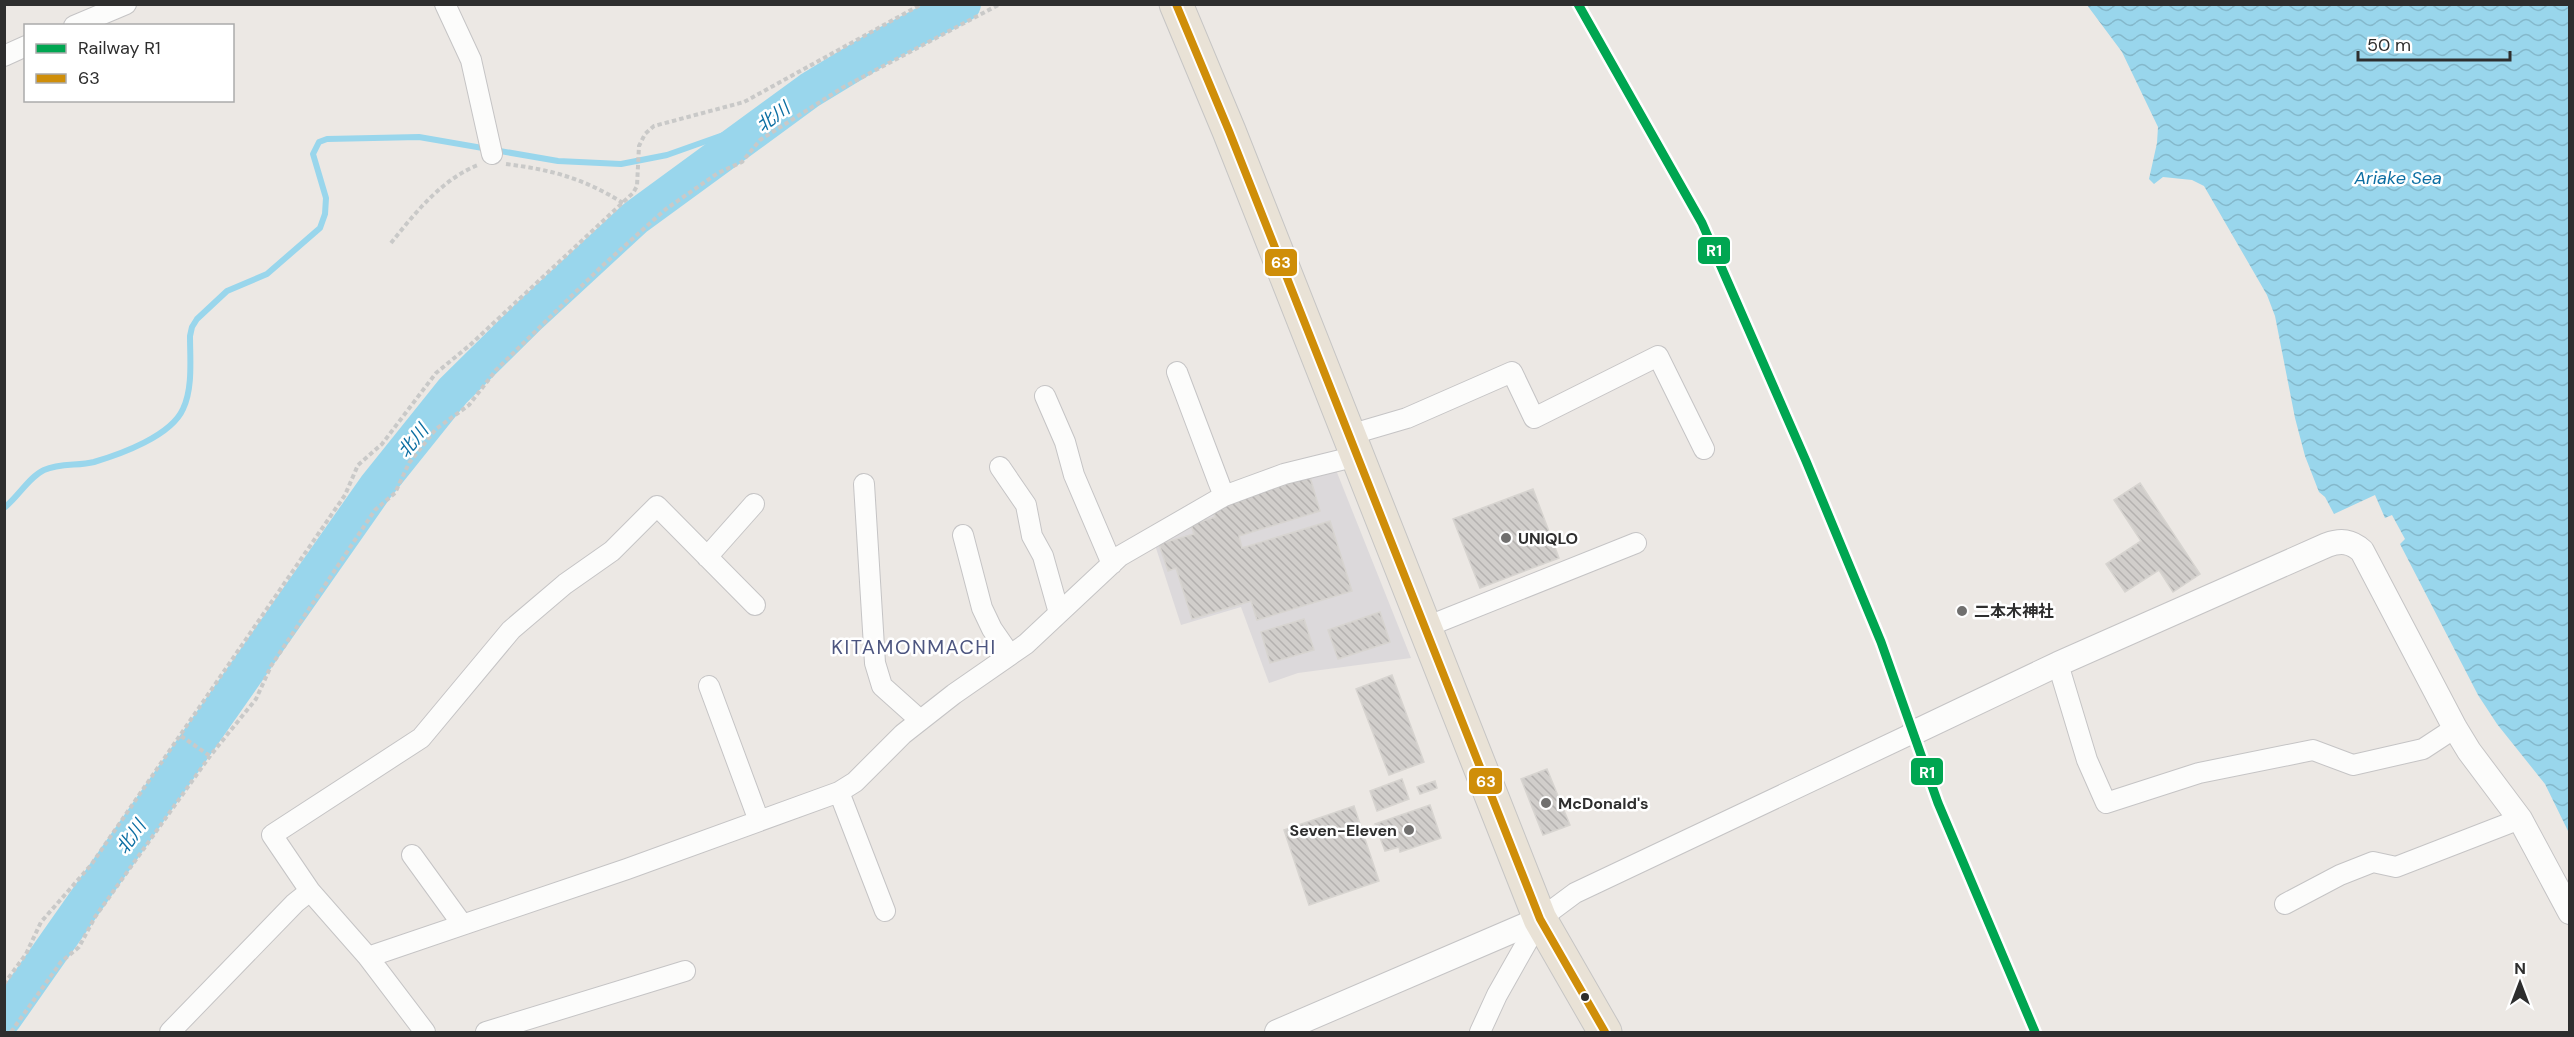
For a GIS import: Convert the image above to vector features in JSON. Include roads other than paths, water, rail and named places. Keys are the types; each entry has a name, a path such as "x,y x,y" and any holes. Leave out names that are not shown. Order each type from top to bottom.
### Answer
{"highway":[{"path":"1176,4 1426,627 1539,919 1605,1032"}],"street":[{"path":"81,17 126,4"},
{"path":"445,4 471,60 491,156"},
{"path":"4,56 24,47"},
{"path":"368,957 627,869 839,792 855,782 920,720 1026,645 1120,556 1224,496 1353,446 1407,418 1512,372 1534,418 1658,356 1704,449"},
{"path":"1177,372 1205,444 1224,496 1218,481 1177,372"},
{"path":"1045,396 1065,442 1074,475 1112,564"},
{"path":"1000,467 1026,505 1032,536 1044,556 1059,613"},
{"path":"864,484 876,663 882,686 920,720"},
{"path":"707,557 754,504"},
{"path":"425,1032 368,957 310,891 272,835 421,738 511,630 565,584 612,551 657,506 755,605"},
{"path":"963,535 982,608 992,629 1010,655"},
{"path":"1277,1032 1539,919 1575,893 2058,664 2326,545 2342,541 2362,551 2455,728 2469,751 2520,819 2570,912"},
{"path":"1426,627 1636,543"},
{"path":"2058,664 2086,760 2106,803 2199,773 2313,750 2353,765 2422,749 2455,728"},
{"path":"710,686 759,822"},
{"path":"839,792 885,911"},
{"path":"2285,904 2340,875 2373,862 2396,867 2520,819"},
{"path":"412,855 462,924"},
{"path":"171,1032 295,903 310,891"},
{"path":"1480,1032 1497,995 1539,919"},
{"path":"486,1032 685,970"}],"water":[{"name":"Ariake Sea","path":"2087,5 2569,5 2569,833 2545,784 2497,724 2478,695 2400,544 2405,539 2392,515 2385,518 2375,495 2334,514 2325,497 2319,492 2305,456 2295,418 2275,316 2267,295 2204,186 2192,180 2163,177 2154,184 2149,179 2158,127 2122,52"}],"waterway":[{"name":"北川","path":"4,1018 376,487 453,391 530,315 635,218 810,90 879,48 963,4"},
{"path":"4,508 33,477 44,470 56,466 94,462 118,454 157,436 177,419 188,392 190,336 197,319 227,291 267,274 320,228 325,214 326,198 313,154 319,142 327,139 419,137 558,161 621,164 667,155 729,133 748,133"}],"rail line":[{"name":"R1","path":"1578,4 1702,223 1806,461 1881,642 1938,803 2035,1032"}],"place":[{"name":"UNIQLO","path":"1506,538"},
{"name":"二本木神社","path":"1962,611"},
{"name":"McDonald's","path":"1546,803"},
{"name":"Seven-Eleven","path":"1409,830"}],"district":[{"name":"KITAMONMACHI","path":"914,647"}]}
